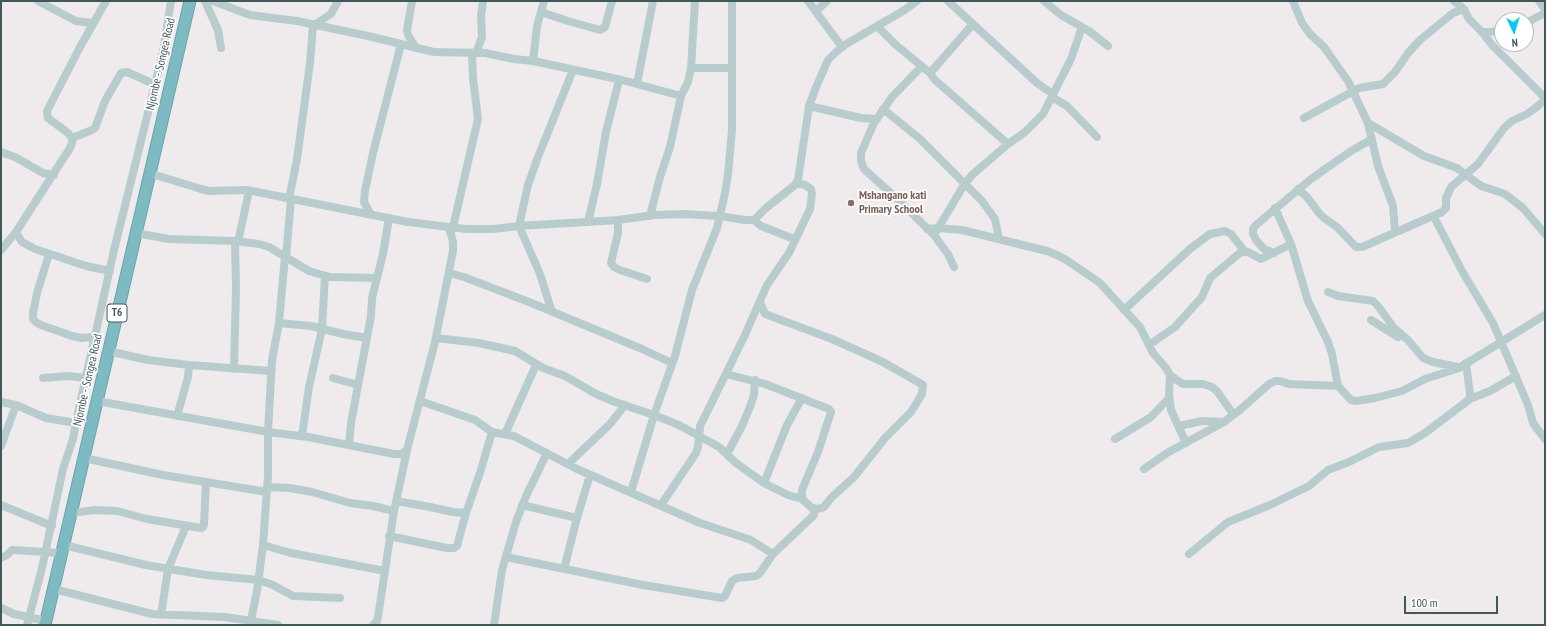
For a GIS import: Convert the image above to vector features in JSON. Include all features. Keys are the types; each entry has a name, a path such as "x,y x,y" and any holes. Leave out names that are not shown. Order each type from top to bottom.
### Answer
{"highway":[{"name":"Njombe - Songea Road","path":"46,623 190,1"}],"street":[{"path":"38,1 76,22 93,23"},
{"path":"1,250 16,232 70,148 72,138 68,133 48,118 47,112 106,1"},
{"path":"28,621 52,526 63,469 71,447 94,337 164,45 171,1"},
{"path":"204,1 218,30 222,48"},
{"path":"213,1 250,15 288,20 416,48 446,53 485,53 533,61 637,84 681,96"},
{"path":"313,25 331,14 338,1"},
{"path":"412,1 407,30 408,35 416,48"},
{"path":"373,625 378,617 396,501 407,450 436,338 449,272 453,251 451,227 478,119 473,78 474,53 482,37 481,16 483,1"},
{"path":"533,61 537,26 544,1"},
{"path":"541,12 600,30 605,27 612,1"},
{"path":"637,84 653,1"},
{"path":"650,216 660,177 670,147 681,96 688,82 691,68 695,1"},
{"path":"631,492 654,415 672,364 692,290 710,248 719,216 729,169 732,129 732,1"},
{"path":"808,1 842,47"},
{"path":"816,11 827,1"},
{"path":"754,220 796,183 800,171 809,106 814,90 828,60 842,47 917,1"},
{"path":"948,1 1037,83 1067,106 1097,136"},
{"path":"1044,1 1061,15 1082,27 1108,46"},
{"path":"1293,1 1302,23 1310,34 1327,51 1348,81 1368,123 1378,166 1393,206 1395,232"},
{"path":"1298,189 1308,197 1319,213 1337,227 1358,248 1434,217 1442,212 1446,208 1447,193 1478,164 1504,128 1512,121 1527,114 1545,99 1493,46 1469,19 1464,9 1454,1"},
{"path":"1539,1 1545,9"},
{"path":"1304,118 1352,91 1359,88 1379,85 1387,81 1420,40 1453,13 1464,9"},
{"path":"1534,19 1545,13"},
{"path":"930,73 973,24"},
{"path":"250,623 259,580 263,545 273,347 279,323 290,199 310,63 313,25"},
{"path":"877,26 930,73 935,80 1008,144"},
{"path":"933,231 972,175 1008,144 1025,132 1043,114 1071,59 1082,27"},
{"path":"1482,32 1494,31"},
{"path":"371,215 364,204 364,199 373,153 400,44"},
{"path":"922,66 892,97 883,109 861,153 861,161 864,169 933,231 948,254 954,267"},
{"path":"691,68 732,68"},
{"path":"552,312 540,274 519,226 528,184 573,70"},
{"path":"72,138 95,128 105,101 121,73 127,72 154,84"},
{"path":"588,222 597,184 606,132 619,80"},
{"path":"809,106 861,118 877,119"},
{"path":"883,109 919,138 964,185 982,201 992,213 999,239"},
{"path":"1368,123 1424,156 1457,168 1481,186 1505,194 1515,202 1545,234"},
{"path":"1274,253 1260,245 1253,234 1253,229 1298,189 1351,151 1372,139"},
{"path":"1,152 15,157 43,172 54,175"},
{"path":"149,173 210,191 232,189 249,191 354,212 451,227 482,229 683,214 754,220 762,226 794,239"},
{"path":"661,505 696,453 700,426 767,285 789,253 794,239 810,209 812,194 808,186 796,183"},
{"path":"234,368 237,242 249,191"},
{"path":"354,212 364,199"},
{"path":"1276,208 1291,244 1308,301 1332,354 1338,386 1351,400 1364,400 1402,391 1424,379 1463,365 1545,315"},
{"path":"1434,217 1462,271 1493,323 1528,405 1533,423 1545,439"},
{"path":"349,445 358,385 389,218"},
{"path":"618,220 618,233 611,263 614,267 620,270 647,279"},
{"path":"933,231 962,230 1047,251 1058,256 1100,283 1140,327 1150,345 1153,354 1166,368 1170,375 1184,384 1203,384 1212,387 1217,391 1233,414"},
{"path":"1124,310 1191,248 1210,234 1225,231 1231,234 1245,252"},
{"path":"16,232 22,242 49,254 110,271"},
{"path":"136,233 169,239 259,244 269,247 309,271 325,276 377,278"},
{"path":"1150,345 1175,327 1202,297 1206,285 1213,276 1241,252 1248,252 1259,259 1291,244"},
{"path":"49,254 37,293 33,319 41,325 72,336 81,338 94,337"},
{"path":"449,272 649,352 672,364"},
{"path":"302,436 322,328 325,276"},
{"path":"1328,292 1338,296 1373,301 1394,328 1408,340 1420,356 1427,361 1463,365"},
{"path":"436,338 479,342 515,351 536,365 565,376 596,394 679,425 719,447 750,474 764,483 788,495 802,499 812,508 818,509 824,507 831,498 854,477 884,438 911,412 922,394 923,385 883,362 832,338 765,314 760,302"},
{"path":"1371,320 1399,337 1408,340"},
{"path":"279,323 311,326 367,338"},
{"path":"108,351 148,360 189,365 271,371"},
{"path":"177,416 188,377 189,365"},
{"path":"505,434 536,365"},
{"path":"1463,365 1470,399"},
{"path":"726,374 754,380 829,408 831,415 818,452 802,490 802,499"},
{"path":"1170,375 1169,398 1171,410 1186,443"},
{"path":"43,378 68,376 86,378"},
{"path":"1188,554 1228,522 1265,507 1308,486 1319,479 1328,470 1349,462 1379,447 1408,443 1470,399 1490,391 1516,376"},
{"path":"333,378 358,385"},
{"path":"727,454 750,407 754,395 754,380"},
{"path":"1144,469 1224,422 1269,384 1275,381 1289,384 1338,386"},
{"path":"764,483 787,425 802,398"},
{"path":"1115,439 1151,417 1169,398"},
{"path":"97,401 268,432 302,436 398,455 407,450"},
{"path":"420,401 474,420 492,432 514,436 568,464 706,526 751,540 773,554"},
{"path":"1,402 16,406 46,418 76,423"},
{"path":"568,464 610,424 624,405"},
{"path":"1,446 16,406"},
{"path":"1179,426 1202,421 1224,422"},
{"path":"390,536 447,548 454,548 457,546 492,432"},
{"path":"494,625 502,570 516,522 522,505 547,453"},
{"path":"84,458 163,475 206,482 267,489 290,488 312,492 350,503 394,511"},
{"path":"564,569 590,474"},
{"path":"71,513 95,510 117,512 186,526 203,527 206,482"},
{"path":"396,501 430,506 452,512 466,513"},
{"path":"1,505 52,526"},
{"path":"522,505 577,518"},
{"path":"506,557 643,585 722,598 725,596 732,581 737,578 756,576 760,573 773,554 812,518 815,514 812,508"},
{"path":"161,615 168,569 186,526"},
{"path":"263,545 290,553 385,571"},
{"path":"1,558 12,550 46,552 63,549 168,569 206,575 259,580 273,585 293,596 340,598"},
{"path":"54,589 139,612 161,615 225,617 250,623 278,625"},
{"path":"1,608 28,621 46,623"}],"place":[{"name":"Mshangano kati Primary School","path":"851,203"}]}
